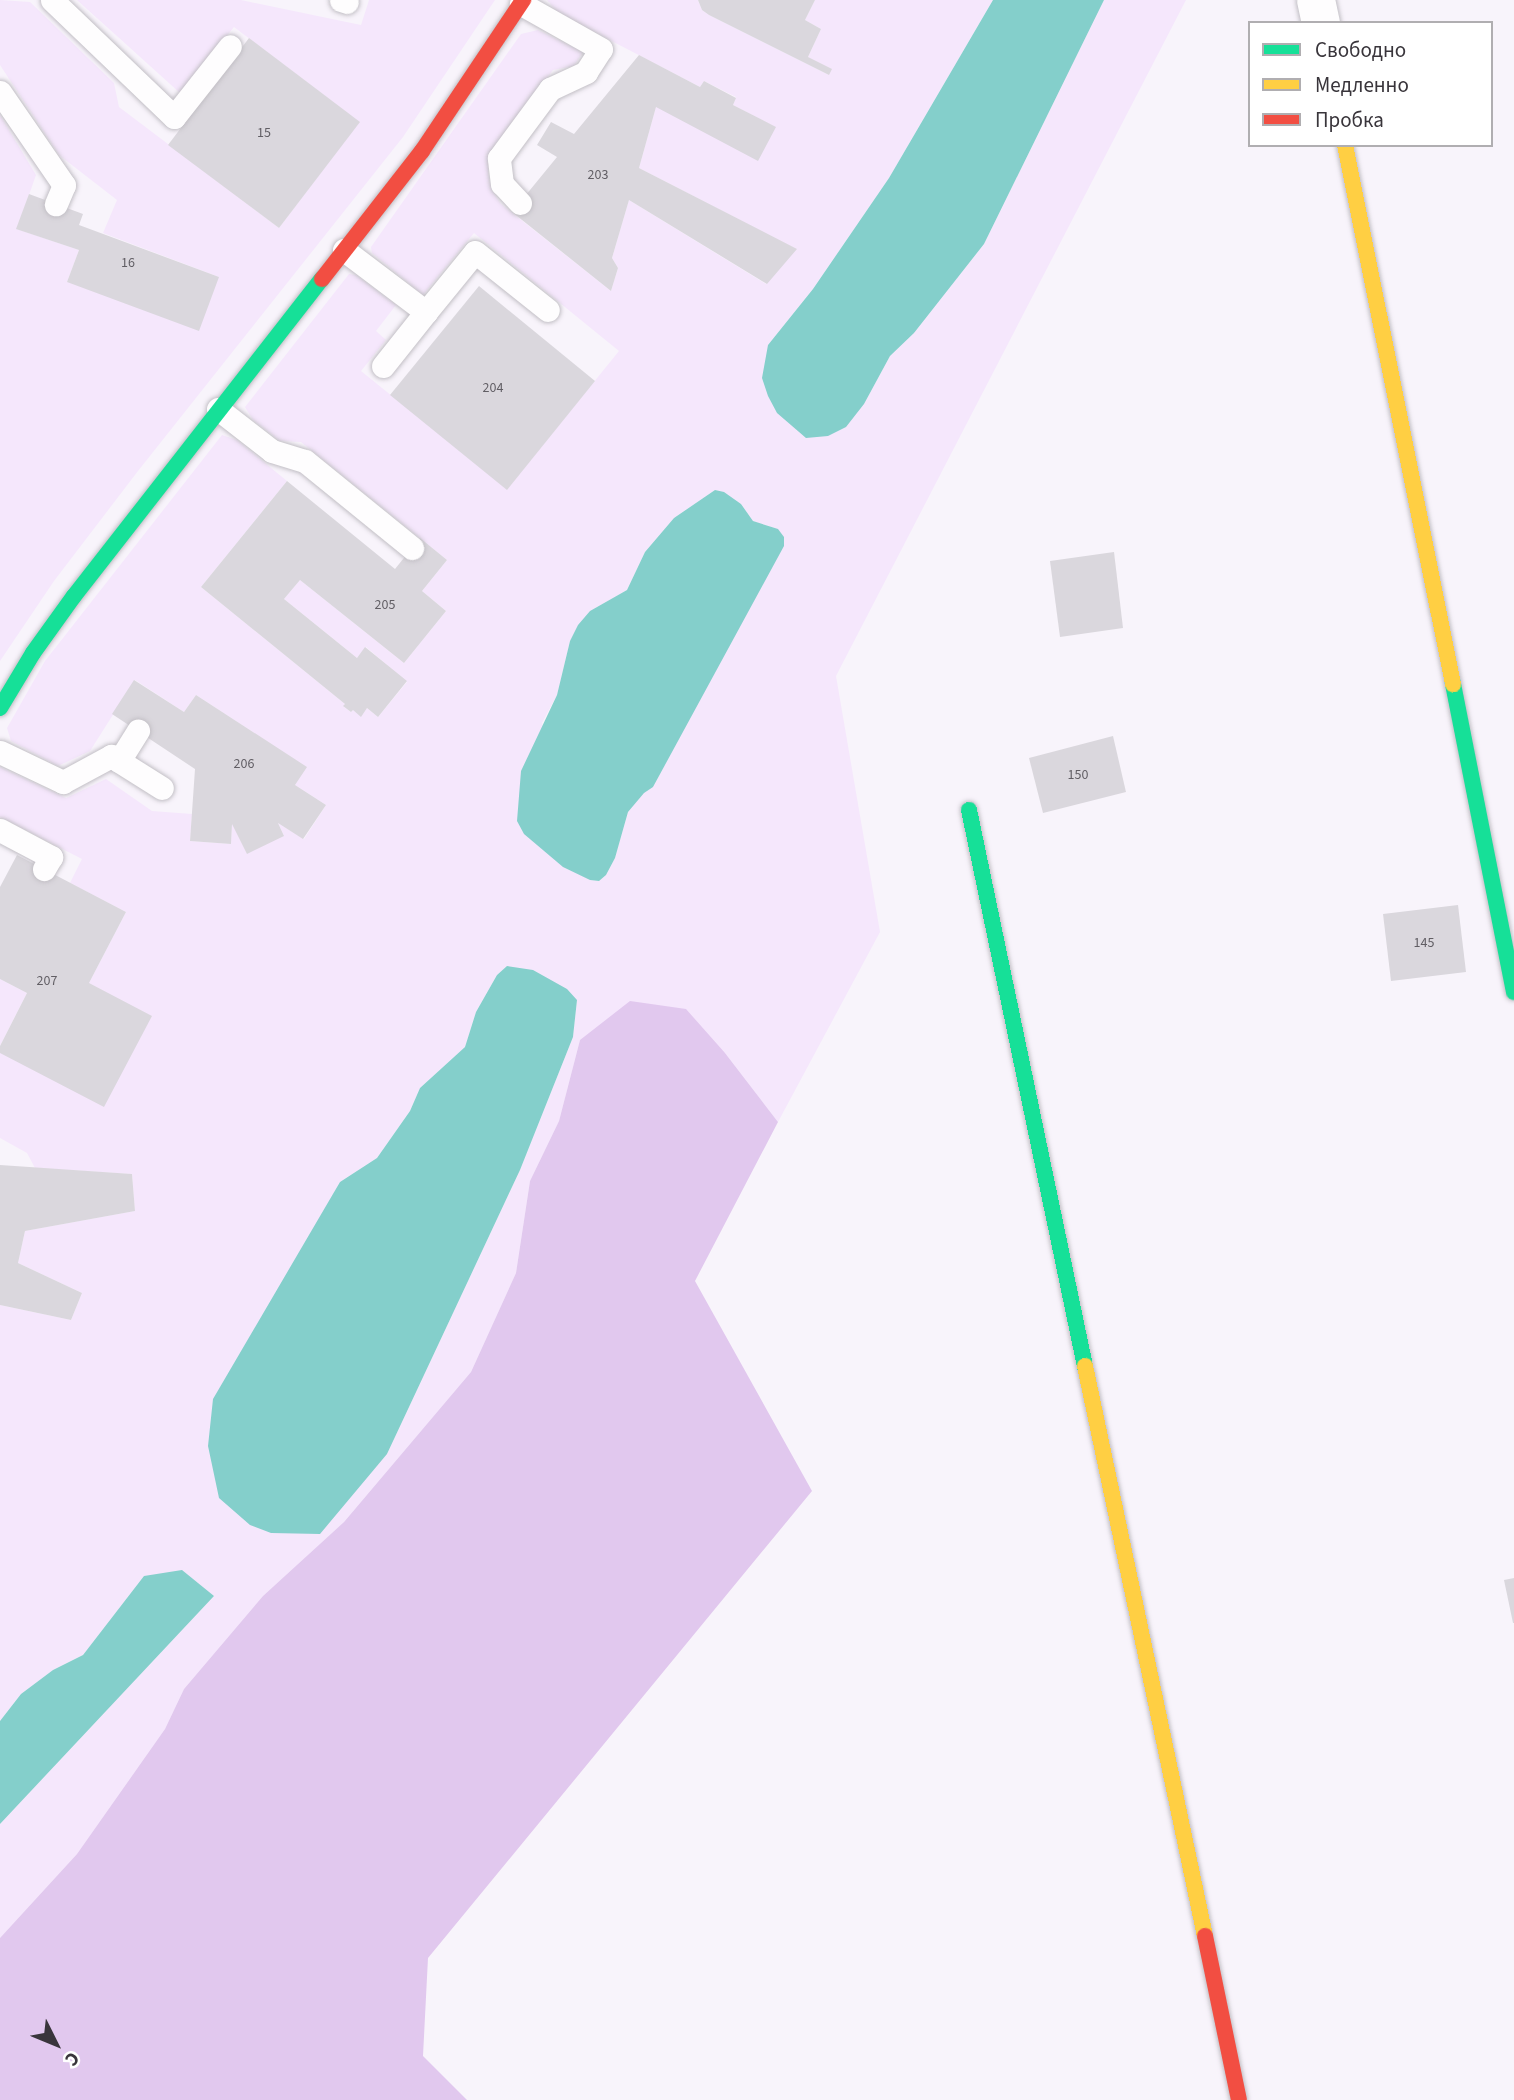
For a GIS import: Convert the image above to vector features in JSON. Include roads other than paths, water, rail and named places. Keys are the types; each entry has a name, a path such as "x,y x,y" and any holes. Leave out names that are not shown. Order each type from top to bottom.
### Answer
{"street":[{"path":"1316,0 1321,21"},
{"path":"0,708 33,653 74,596 422,151 522,2"},
{"path":"1345,147 1514,992"},
{"path":"969,810 1238,2100"}],"lane":[{"path":"52,0 174,117 230,46"},
{"path":"520,203 502,184 499,158 550,89 586,72 601,49 522,2"},
{"path":"0,92 64,185 56,205"},
{"path":"344,250 426,312"},
{"path":"383,366 475,252 548,310"},
{"path":"218,409 272,451 305,461 412,548"},
{"path":"119,761 138,731"},
{"path":"0,752 63,782 111,756 162,788"},
{"path":"0,830 51,857 44,869"}],"water":[{"path":"993,0 1104,0 984,244 914,333 890,356 864,404 846,427 828,436 806,438 777,413 768,396 762,378 768,345 813,289 889,178"},
{"path":"715,490 724,492 741,504 753,521 778,529 784,537 784,546 653,787 644,793 628,812 615,858 606,875 599,881 590,880 563,867 524,834 517,821 521,771 557,695 570,641 578,625 590,611 627,590 645,552 674,518"},
{"path":"507,966 533,970 567,989 577,1000 573,1037 520,1170 387,1454 320,1534 271,1533 250,1525 219,1498 208,1446 213,1399 340,1182 377,1158 410,1111 420,1088 465,1047 476,1012 497,975"},
{"path":"182,1570 214,1596 0,1824 0,1721 21,1694 53,1670 83,1655 144,1576"}]}
